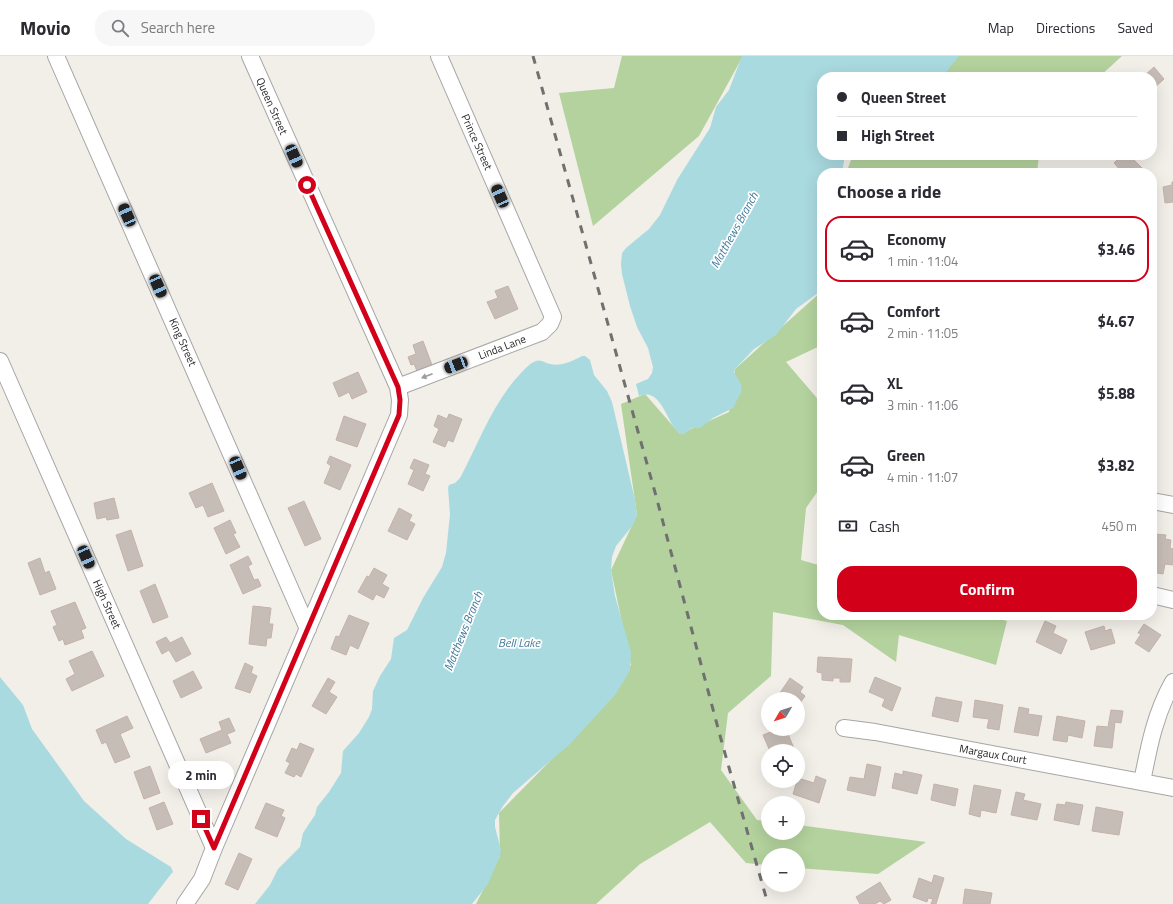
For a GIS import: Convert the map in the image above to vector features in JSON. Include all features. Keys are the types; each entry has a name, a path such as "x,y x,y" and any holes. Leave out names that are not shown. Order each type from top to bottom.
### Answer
{"street":[{"name":"King Street","path":"56,56 308,629"},
{"name":"Queen Street","path":"185,904 202,879 399,415 400,400 398,387 250,56"},
{"name":"Prince Street","path":"439,56 553,317"},
{"name":"Linda Lane","path":"398,387 542,332 550,324 553,317"},
{"name":"High Street","path":"0,361 214,848"},
{"path":"1157,502 1173,505"},
{"path":"1157,596 1173,600"},
{"path":"1142,782 1152,731 1165,695 1173,682"},
{"name":"Margaux Court","path":"844,728 901,737 1173,788"}],"green space":[{"path":"622,56 743,56 699,136 593,226 559,93 614,88"},
{"path":"912,56 1122,56 1104,72 901,72"},
{"path":"851,160 1038,160 1038,168 848,168"},
{"path":"817,295 817,347 786,362 817,398 817,492 806,508 801,560 817,565 817,620 1007,621 996,665 899,635 896,662 843,625 773,612 771,676 728,713 721,770 757,820 761,820 761,840 805,840 805,826 926,842 878,874 805,869 805,848 761,848 761,864 746,863 710,822 640,864 596,904 476,904 500,856 499,813 599,711 631,665 611,570 637,515 621,404 645,394 680,434 729,412 735,369"}],"water":[{"name":"Matthews Branch","path":"742,56 959,56 946,72 817,72 817,160 844,160 843,168 817,168 817,294 796,309 776,335 754,349 735,369 734,372 742,386 741,392 733,408 713,418 700,428 692,428 684,434 680,434 675,429 658,401 647,395 639,396 636,384 648,379 652,373 653,367 648,348 637,327 630,306 622,274 622,253 649,229 660,215 677,180 710,128 716,107 729,90"},
{"name":"Bell Lake","path":"585,356 590,360 594,375 607,391 612,402 635,500 637,515 633,525 616,546 612,557 611,570 615,596 631,652 630,671 615,695 570,744 513,793 503,806 495,820 495,827 501,850 500,856 488,884 472,904 255,904 270,885 278,869 300,847 303,833 315,815 317,807 341,773 343,751 359,733 369,717 372,709 373,691 380,676 391,659 394,638 407,630 423,598 442,567 446,553 450,514 449,485 455,483 460,478 494,410 511,384 526,368 532,363 538,361 558,365 571,362"},
{"path":"0,677 23,705 32,729 84,801 126,839 171,867 173,872 148,904 0,904"}],"building":[{"path":"1154,67 1164,79 1157,85 1157,72 1148,72"},
{"path":"1117,160 1134,160 1142,168 1118,168 1114,163"},
{"path":"1172,182 1173,202 1165,203 1163,187 1172,185"},
{"path":"508,286 518,309 495,319 487,302 498,298 495,291"},
{"path":"423,341 432,365 417,371 414,364 411,365 408,357 416,354 413,345"},
{"path":"358,372 367,392 352,399 349,392 339,397 333,383"},
{"path":"449,414 462,419 453,442 448,440 445,447 433,442 439,429 434,426 438,415 447,419"},
{"path":"344,416 366,424 357,447 336,440"},
{"path":"330,456 351,465 340,490 324,483 331,466 327,463"},
{"path":"414,459 429,465 425,474 430,476 423,491 408,484 414,470 410,468"},
{"path":"212,483 224,511 208,517 203,505 196,508 189,493"},
{"path":"114,498 119,518 107,520 106,517 97,519 94,503"},
{"path":"304,501 321,539 305,546 288,508"},
{"path":"399,508 412,515 409,521 415,524 407,540 388,531"},
{"path":"230,520 236,533 233,534 240,547 226,554 214,528"},
{"path":"131,530 143,566 128,571 116,535"},
{"path":"1157,534 1166,535 1165,539 1171,540 1170,548 1173,549 1173,565 1165,564 1163,574 1157,573"},
{"path":"248,556 252,564 248,566 254,580 258,579 261,586 243,594 230,565"},
{"path":"40,558 45,573 49,571 56,589 40,595 28,563"},
{"path":"374,568 387,575 382,584 389,588 384,598 376,594 373,600 358,592 367,576 369,577"},
{"path":"155,584 168,617 153,623 140,591"},
{"path":"75,602 86,628 81,630 84,638 65,645 63,639 59,641 53,627 57,625 51,611"},
{"path":"253,606 271,608 269,624 273,624 271,638 267,638 266,646 249,644"},
{"path":"349,615 369,623 358,649 350,645 346,655 331,649 336,636 339,637"},
{"path":"1045,621 1056,626 1053,633 1067,640 1061,654 1036,642"},
{"path":"1144,624 1161,635 1149,652 1135,643 1141,634 1138,633"},
{"path":"1104,626 1105,631 1111,629 1115,643 1091,650 1085,632"},
{"path":"166,637 170,643 182,637 191,654 176,662 169,650 162,654 156,642"},
{"path":"92,651 104,676 72,691 66,679 75,674 69,661"},
{"path":"818,657 852,659 850,682 840,682 840,678 833,678 833,681 822,680 822,673 817,672"},
{"path":"245,663 253,667 251,673 257,676 250,693 235,688"},
{"path":"193,671 202,688 181,698 173,681"},
{"path":"875,677 901,688 892,711 882,706 885,699 869,692"},
{"path":"328,678 335,682 329,692 337,697 326,714 312,706"},
{"path":"790,678 803,687 800,692 781,692"},
{"path":"936,697 962,702 958,722 932,716"},
{"path":"975,700 1003,705 999,730 987,728 989,719 973,717"},
{"path":"1019,707 1029,709 1028,714 1042,716 1038,736 1014,732"},
{"path":"1111,710 1123,711 1121,723 1115,722 1112,748 1094,746 1097,726 1108,727"},
{"path":"127,716 133,728 120,734 130,757 115,763 106,742 102,744 96,730"},
{"path":"1057,716 1085,721 1082,738 1068,735 1067,742 1053,740"},
{"path":"229,718 235,731 227,734 231,743 206,753 200,739 222,730 219,722"},
{"path":"763,736 789,736 792,744 767,744"},
{"path":"300,743 314,749 301,777 296,774 294,777 285,773 290,763 286,761 292,748 297,750"},
{"path":"867,764 881,767 875,796 847,790 850,777 864,779"},
{"path":"150,766 160,793 144,799 134,772"},
{"path":"903,771 922,775 917,794 892,788 895,773 903,775"},
{"path":"816,776 826,780 819,803 805,798 805,796 793,794 795,788 805,788 805,780 814,783"},
{"path":"934,784 958,789 955,806 931,800"},
{"path":"974,785 1001,790 996,813 981,810 980,817 969,814"},
{"path":"1016,792 1025,794 1023,800 1041,804 1037,820 1011,815"},
{"path":"164,802 173,824 157,830 149,808"},
{"path":"1066,802 1083,805 1079,825 1054,820 1057,804 1065,805"},
{"path":"266,803 284,810 281,816 285,818 277,837 255,828"},
{"path":"1096,807 1123,812 1119,835 1092,831"},
{"path":"239,853 252,859 238,890 225,884"},
{"path":"934,875 944,878 936,904 931,904 933,899 928,898 927,902 913,897 919,878 932,883"},
{"path":"880,882 891,900 884,904 880,901 875,904 860,904 856,897"},
{"path":"965,889 992,893 990,904 963,904"}],"railway":[{"path":"533,56 656,496 722,743 768,904"}],"route":[{"path":"201,819 214,848 399,415 400,400 398,387 307,185"}]}
